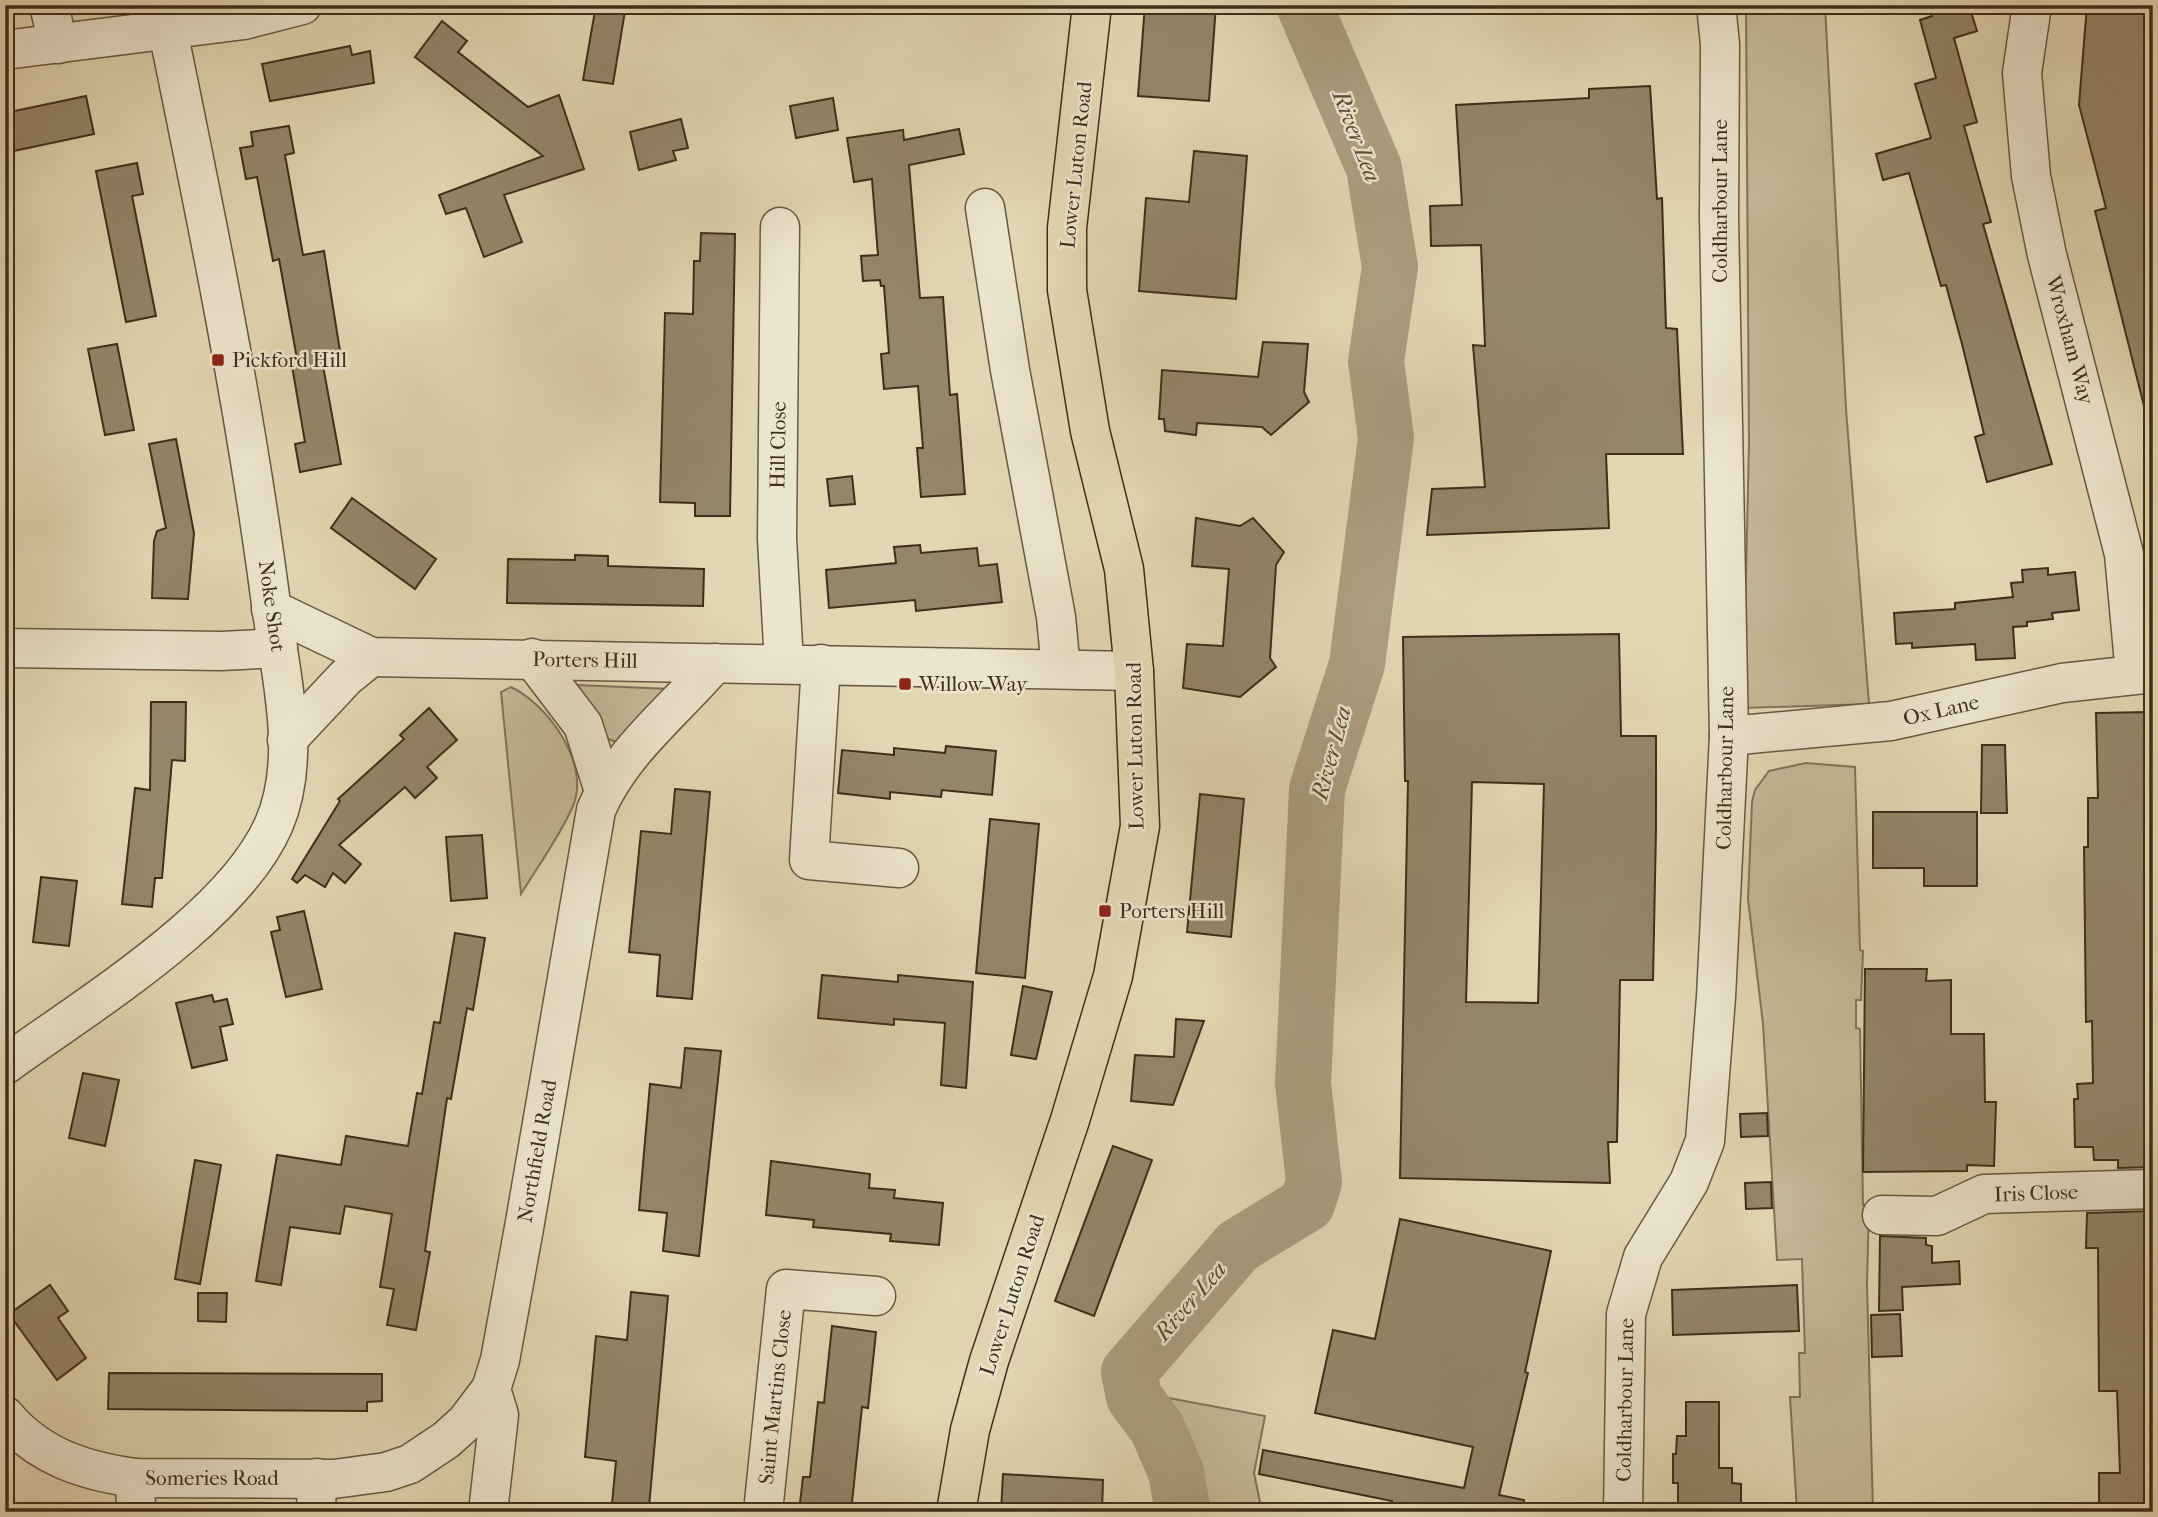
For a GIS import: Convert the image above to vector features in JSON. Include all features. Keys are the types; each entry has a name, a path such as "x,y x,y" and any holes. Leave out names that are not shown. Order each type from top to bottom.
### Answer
{"main road":[{"name":"Lower Luton Road","path":"956,1512 970,1430 989,1361 1070,1120 1112,976 1140,826 1135,671 1124,569 1090,431 1067,290 1067,228 1092,5"}],"street":[{"path":"49,5 58,44"},
{"path":"5,50 244,20 302,5"},
{"name":"Coldharbour Lane","path":"1623,1512 1626,1314 1643,1257 1689,1182 1705,1141 1716,997 1729,736 1719,217 1720,44 1716,5"},
{"name":"Wroxham Way","path":"2032,5 2022,73 2031,176 2047,255 2124,554 2144,673"},
{"name":"Noke Shot","path":"5,1065 153,957 228,894 253,863 274,824 286,772 287,740 278,648 257,494 220,286 168,31"},
{"path":"985,208 1010,370 1056,617 1061,669"},
{"name":"Hill Close","path":"780,227 777,540 802,664"},
{"name":"Porters Hill","path":"271,609 371,657 1135,671"},
{"path":"5,648 221,651 278,648"},
{"path":"287,740 346,677 371,657"},
{"path":"532,658 583,725 604,790"},
{"name":"Northfield Road","path":"489,1498 499,1415 491,1389 500,1360 524,1228 590,835 604,790 634,749 715,663"},
{"path":"802,664 808,860 899,868"},
{"name":"Ox Lane","path":"1729,736 1891,721 2062,683 2144,673"},
{"name":"Iris Close","path":"1882,1215 1937,1216 1984,1194 2153,1189"},
{"name":"Saint Martins Close","path":"763,1512 786,1289 876,1296"},
{"name":"Someries Road","path":"6,1419 35,1443 75,1467 135,1495 316,1495 386,1472 432,1451 466,1422 491,1389"},
{"path":"432,1451 489,1498"}],"shaded area":[{"path":"1746,5 1825,5 1846,409 1869,704 1743,708 1749,444"},
{"path":"577,685 669,689 616,742 603,737 577,691"},
{"path":"511,687 538,707 562,737 571,754 577,789 573,806 562,828 521,894 501,692"},
{"path":"1806,763 1855,767 1860,950 1863,951 1861,1000 1856,1000 1856,1028 1860,1029 1863,1205 1869,1205 1867,1284 1873,1512 1797,1512 1790,1397 1800,1397 1799,1353 1805,1353 1802,1259 1777,1260 1763,1024 1748,899 1752,802 1755,790 1769,771"},
{"path":"1142,1393 1265,1416 1254,1473 1262,1512 1195,1512 1187,1478 1171,1435"}],"building":[{"path":"596,5 626,5 613,84 583,80"},
{"path":"1145,5 1216,5 1209,101 1138,96"},
{"path":"1929,5 1969,5 1977,31 1954,38 1977,122 1964,126 1991,222 1983,224 2052,464 1987,482 1975,437 1984,434 1962,344 1946,285 1941,286 1909,173 1883,180 1876,154 1931,138 1915,84 1936,78 1920,20 1932,16"},
{"path":"2087,5 2153,5 2146,87 2153,87 2153,405 2144,406 2095,211 2106,208 2079,105"},
{"path":"442,21 467,41 458,52 528,107 559,95 584,169 504,195 522,242 484,257 466,208 446,214 439,195 543,156 415,57"},
{"path":"350,46 352,55 370,51 374,83 270,101 262,64"},
{"path":"1650,86 1657,199 1662,198 1666,328 1677,329 1683,454 1606,454 1609,528 1427,535 1432,489 1485,487 1473,345 1485,346 1481,245 1431,246 1430,206 1462,205 1456,105 1589,98 1589,89"},
{"path":"86,96 94,134 9,152 5,113"},
{"path":"833,98 838,130 796,138 790,106"},
{"path":"681,119 688,148 673,151 676,160 639,170 630,132"},
{"path":"289,126 294,153 285,155 303,255 324,251 340,351 321,355 341,464 300,472 295,444 305,442 291,360 297,359 279,259 273,261 257,177 246,179 240,148 253,146 251,132"},
{"path":"959,129 964,154 909,165 920,298 943,297 950,395 957,394 965,494 921,497 917,448 923,448 918,386 884,389 881,354 889,353 884,286 881,286 880,280 863,281 861,256 878,255 872,179 854,182 847,138 903,130 904,140"},
{"path":"1194,151 1247,156 1236,299 1139,291 1146,198 1189,202"},
{"path":"137,163 143,194 132,196 156,316 126,322 96,171"},
{"path":"701,233 735,234 730,516 695,516 695,503 660,502 665,313 693,314 694,261 700,261"},
{"path":"1263,342 1308,344 1304,392 1309,402 1271,435 1262,427 1197,423 1196,435 1165,431 1164,419 1159,419 1162,370 1258,377"},
{"path":"117,344 134,430 105,435 88,349"},
{"path":"176,439 194,533 188,599 152,598 154,541 157,531 166,528 149,444"},
{"path":"852,476 855,504 830,506 827,479"},
{"path":"352,498 436,559 415,589 331,528"},
{"path":"1196,518 1240,526 1253,518 1284,552 1276,565 1270,658 1276,667 1240,697 1183,688 1187,644 1223,646 1229,569 1192,566"},
{"path":"920,545 921,553 977,548 979,566 997,564 1002,602 916,611 915,600 829,608 826,570 896,563 894,547"},
{"path":"575,555 608,556 608,566 704,569 703,606 507,603 508,559 575,560"},
{"path":"2048,568 2048,575 2075,572 2079,610 2052,613 2053,619 2027,622 2027,626 2013,627 2015,658 1976,660 1975,644 1912,648 1912,643 1896,644 1894,613 1955,609 1955,603 2013,597 2011,583 2023,582 2022,570"},
{"path":"1619,634 1621,736 1656,736 1656,829 1653,980 1620,980 1617,1142 1608,1142 1610,1183 1400,1178 1408,781 1405,781 1403,637","holes":["1472,782 1544,784 1538,1003 1466,1002"]},
{"path":"151,702 186,702 185,761 172,760 162,878 155,878 152,907 122,904 135,788 150,790"},
{"path":"429,708 457,740 427,767 437,778 415,798 405,787 339,845 361,864 345,883 333,873 325,887 305,875 297,883 292,879 340,801 338,799 404,739 400,735"},
{"path":"2150,712 2153,1167 2118,1168 2118,1160 2094,1160 2093,1147 2075,1147 2074,1099 2078,1099 2077,1084 2093,1083 2092,1021 2086,1022 2084,847 2088,847 2088,798 2098,798 2096,713"},
{"path":"1982,745 2005,745 2007,813 1981,813"},
{"path":"946,746 996,751 992,795 942,790 941,797 890,792 890,799 838,793 842,750 894,755 894,748 945,753"},
{"path":"675,789 710,792 692,999 657,996 660,955 629,952 641,831 671,834"},
{"path":"1200,794 1244,799 1231,937 1187,932"},
{"path":"1873,812 1977,812 1977,886 1924,886 1924,868 1873,868"},
{"path":"990,819 1039,824 1025,978 976,973"},
{"path":"482,835 487,898 451,901 446,837"},
{"path":"41,877 77,881 69,946 33,942"},
{"path":"304,911 322,989 286,997 271,932 280,930 277,917"},
{"path":"455,933 485,938 473,1010 467,1008 451,1099 447,1098 425,1251 430,1252 416,1330 387,1325 394,1289 380,1287 392,1214 345,1206 340,1234 290,1227 281,1285 256,1281 277,1155 341,1165 346,1136 408,1146 417,1093 422,1094 434,1022 440,1023"},
{"path":"1865,969 1927,969 1926,981 1951,980 1951,1034 1984,1034 1985,1102 1996,1102 1994,1166 1967,1165 1967,1171 1863,1172"},
{"path":"822,975 898,982 898,975 973,982 966,1088 941,1085 945,1023 894,1019 894,1025 818,1018"},
{"path":"1023,986 1052,992 1036,1059 1011,1055"},
{"path":"212,995 214,1002 227,999 233,1024 220,1027 227,1060 192,1068 176,1003"},
{"path":"1176,1019 1204,1021 1173,1105 1131,1101 1135,1055 1174,1057"},
{"path":"685,1048 721,1051 699,1256 663,1251 667,1213 639,1210 650,1084 681,1088"},
{"path":"83,1073 119,1080 105,1146 69,1138"},
{"path":"1767,1113 1768,1136 1741,1137 1740,1114"},
{"path":"1113,1146 1152,1160 1094,1316 1055,1301"},
{"path":"195,1160 221,1165 200,1284 175,1279"},
{"path":"771,1161 870,1174 869,1188 895,1190 894,1198 943,1203 939,1245 890,1241 891,1234 813,1227 814,1220 766,1215"},
{"path":"1771,1182 1772,1208 1746,1209 1745,1183"},
{"path":"2153,1211 2149,1512 2099,1512 2099,1473 2120,1473 2117,1391 2099,1391 2098,1248 2086,1248 2087,1213"},
{"path":"1400,1219 1551,1251 1525,1372 1528,1373 1499,1495 1524,1500 1523,1512 1390,1512 1392,1501 1259,1474 1263,1450 1464,1488 1473,1447 1315,1413 1333,1330 1375,1339"},
{"path":"1880,1236 1926,1238 1926,1245 1932,1246 1932,1263 1959,1261 1960,1284 1902,1287 1903,1310 1879,1311"},
{"path":"50,1285 68,1311 58,1318 86,1358 57,1380 9,1314"},
{"path":"1797,1285 1799,1331 1673,1335 1672,1290"},
{"path":"631,1292 668,1296 649,1507 612,1504 616,1461 585,1457 596,1336 627,1340"},
{"path":"198,1293 227,1293 226,1322 198,1321"},
{"path":"1900,1314 1902,1356 1872,1357 1871,1315"},
{"path":"832,1326 876,1332 868,1408 862,1407 851,1512 799,1512 803,1477 810,1477 818,1402 824,1403"},
{"path":"109,1373 382,1374 382,1401 367,1402 367,1411 108,1409"},
{"path":"1686,1402 1719,1402 1719,1468 1732,1468 1732,1483 1741,1484 1741,1507 1729,1507 1729,1512 1685,1512 1685,1506 1678,1506 1678,1483 1673,1483 1673,1454 1676,1454 1677,1436 1686,1436"},
{"path":"1003,1474 1103,1480 1102,1512 1001,1512"}],"waterway":[{"name":"River Lea","path":"1183,1512 1176,1472 1157,1428 1134,1397 1129,1372 1238,1246 1307,1204 1314,1182 1303,1083 1317,789 1357,664 1386,438 1376,361 1390,267 1374,168 1304,5"}],"place":[{"name":"Pickford Hill","path":"218,360"},
{"name":"Willow Way","path":"905,684"},
{"name":"Porters Hill","path":"1105,911"}]}
